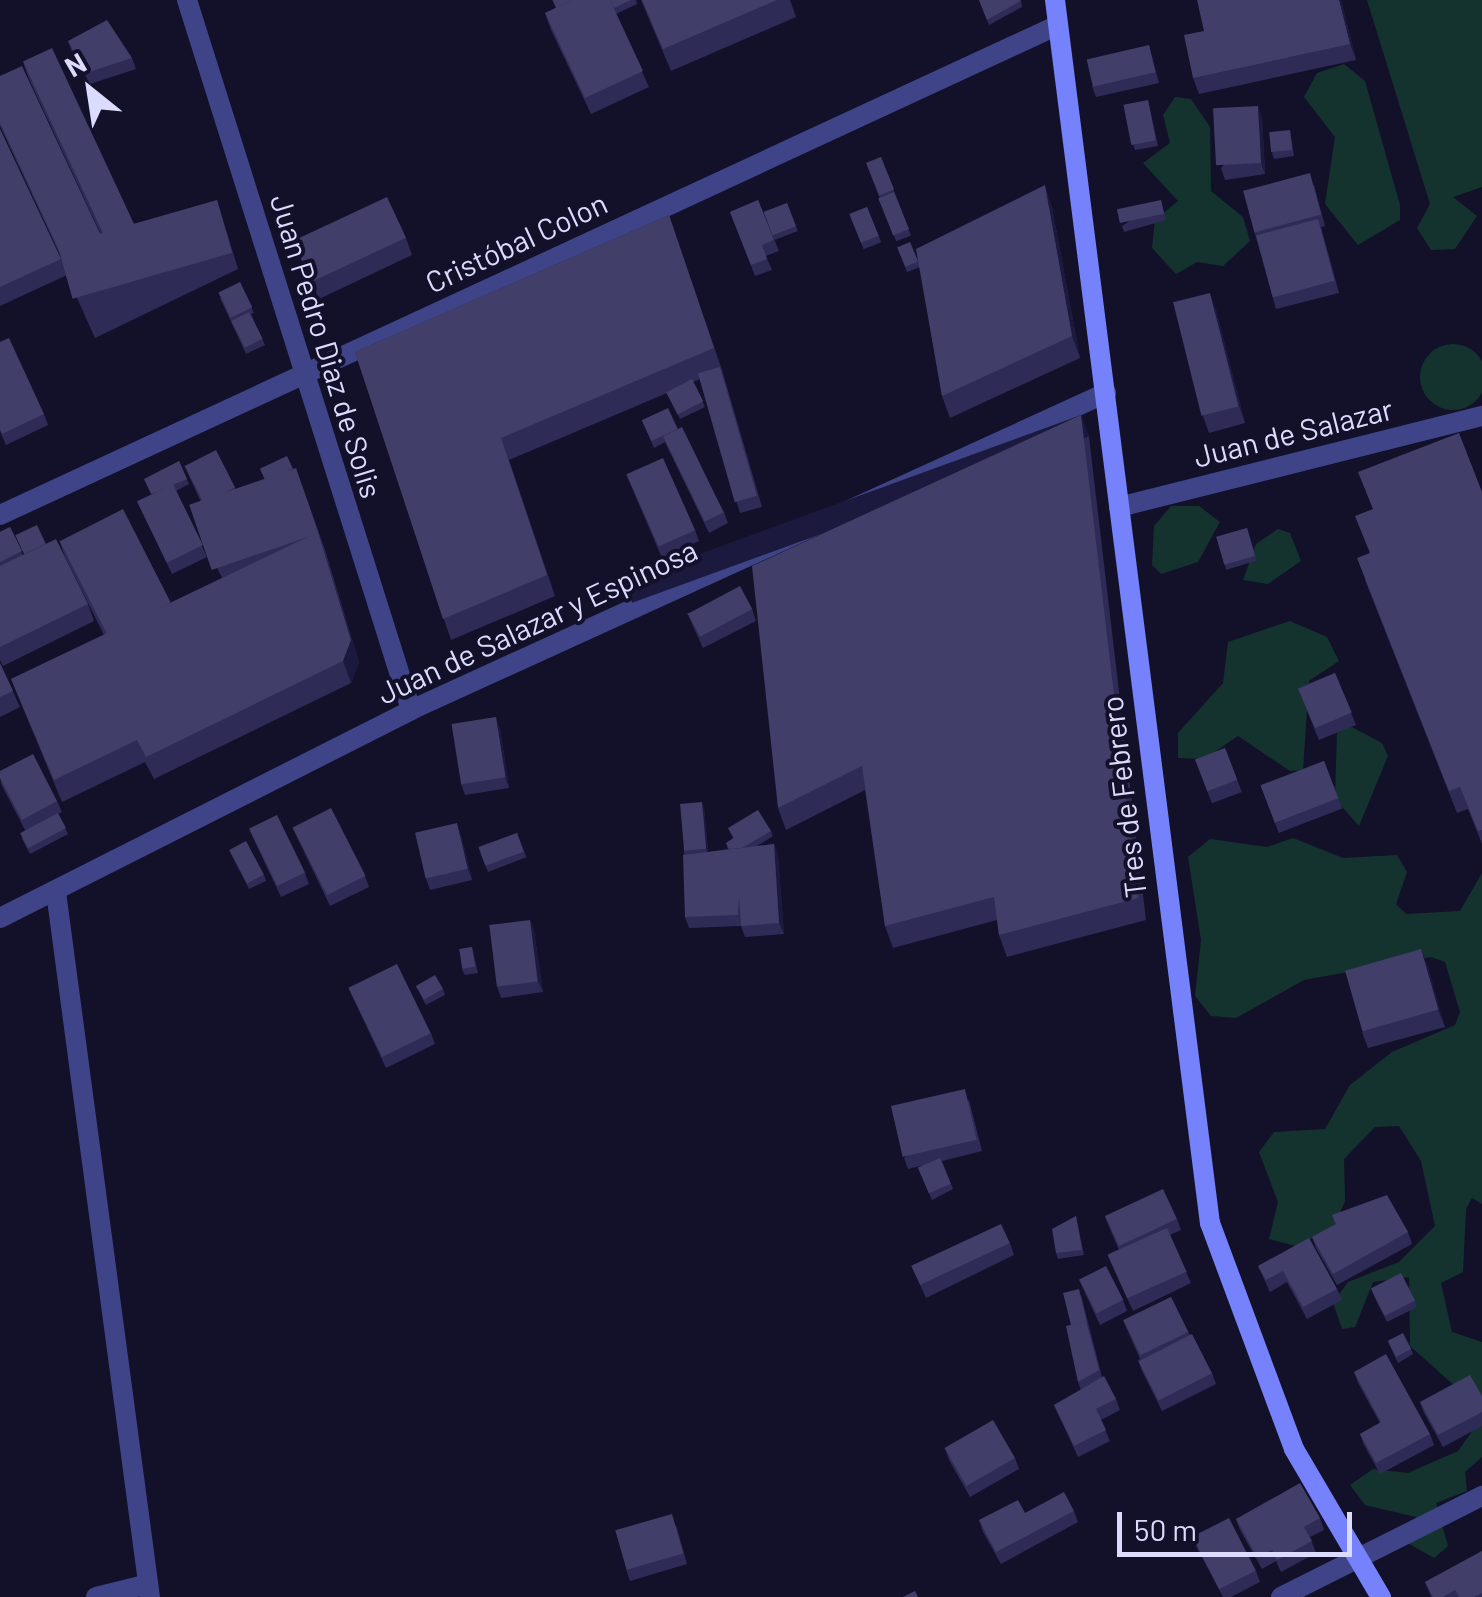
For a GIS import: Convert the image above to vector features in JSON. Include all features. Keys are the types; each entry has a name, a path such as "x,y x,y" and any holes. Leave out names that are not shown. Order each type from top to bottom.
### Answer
{"street":[{"name":"Juan Pedro Diaz de Solis","path":"188,0 301,375 411,710"},
{"name":"Tres de Febrero","path":"1055,0 1210,1223 1294,1450 1381,1597"},
{"name":"Cristóbal Colon","path":"0,515 1058,25"},
{"name":"Juan de Salazar y Espinosa","path":"0,918 411,710 1106,393"},
{"name":"Juan de Salazar","path":"1119,507 1482,416"},
{"path":"56,892 147,1591 96,1597"},
{"path":"1281,1597 1482,1496"}],"green space":[{"path":"1367,0 1482,0 1482,187 1453,197 1477,216 1455,249 1431,250 1417,228 1430,204"},
{"path":"1344,64 1365,81 1400,205 1400,220 1358,245 1325,204 1335,137 1304,97 1317,73"},
{"path":"1175,97 1191,99 1210,127 1211,191 1243,217 1250,241 1223,266 1197,262 1176,274 1152,248 1155,220 1178,201 1143,163 1170,143 1163,115"},
{"path":"1453,344 1476,354 1486,377 1476,400 1453,410 1430,400 1420,377 1430,354"},
{"path":"1171,506 1199,506 1220,522 1198,562 1161,574 1152,565 1154,526"},
{"path":"1278,529 1290,533 1301,561 1268,584 1243,580 1256,544"},
{"path":"1290,621 1327,637 1339,661 1309,681 1303,770 1290,771 1238,736 1204,759 1178,758 1178,733 1223,683 1228,642"},
{"path":"1348,725 1382,743 1388,756 1359,826 1335,799 1337,731"},
{"path":"1293,838 1343,858 1397,855 1407,872 1396,904 1406,914 1460,911 1482,873 1482,1204 1472,1198 1466,1209 1463,1272 1441,1283 1452,1332 1482,1342 1482,1457 1465,1472 1467,1491 1436,1503 1448,1546 1434,1558 1406,1542 1416,1517 1365,1505 1350,1485 1373,1469 1408,1473 1458,1451 1478,1423 1455,1386 1410,1346 1409,1277 1373,1282 1355,1327 1342,1329 1333,1303 1348,1282 1399,1262 1435,1226 1421,1161 1399,1126 1375,1127 1344,1159 1345,1201 1334,1227 1296,1246 1269,1239 1278,1202 1259,1152 1274,1132 1325,1129 1350,1085 1392,1052 1455,1025 1460,1012 1445,962 1431,957 1304,980 1236,1018 1211,1016 1195,996 1201,940 1188,857 1210,839 1267,847"}],"building":[{"path":"553,0 572,0 556,8"},
{"path":"572,0 610,0 643,71 585,98 545,13"},
{"path":"610,0 631,0 614,8"},
{"path":"642,0 777,0 663,49"},
{"path":"979,0 1020,0 1020,1 987,20"},
{"path":"1197,0 1339,0 1350,44 1193,78 1184,35 1204,31"},
{"path":"107,20 132,58 86,73 68,41"},
{"path":"1149,45 1155,72 1093,87 1087,59"},
{"path":"52,48 134,225 105,238 23,62"},
{"path":"22,66 103,240 63,259 0,123 0,76"},
{"path":"1148,100 1156,140 1131,145 1123,105"},
{"path":"1258,106 1261,163 1216,165 1213,108"},
{"path":"0,129 61,259 0,287"},
{"path":"1290,130 1292,150 1271,152 1269,132"},
{"path":"881,157 894,189 879,195 866,163"},
{"path":"1310,173 1321,215 1254,232 1243,191"},
{"path":"1045,185 1072,336 942,396 916,249"},
{"path":"894,192 909,229 893,235 878,198"},
{"path":"387,197 406,238 312,282 293,241"},
{"path":"217,200 232,253 73,299 57,246"},
{"path":"758,200 774,240 762,245 767,259 751,265 730,212"},
{"path":"1161,200 1164,214 1120,223 1117,209"},
{"path":"787,203 796,226 773,235 764,212"},
{"path":"867,207 879,236 861,243 849,214"},
{"path":"669,215 714,348 501,438 547,575 443,619 355,352"},
{"path":"1318,219 1335,281 1273,297 1256,236"},
{"path":"910,242 918,261 905,267 897,247"},
{"path":"240,282 252,307 231,318 218,293"},
{"path":"1210,293 1238,407 1201,416 1173,302"},
{"path":"249,312 263,339 245,348 231,321"},
{"path":"9,338 44,414 2,434 0,342"},
{"path":"720,367 757,496 735,502 698,373"},
{"path":"692,379 703,401 678,414 666,392"},
{"path":"668,408 678,429 651,441 642,420"},
{"path":"1081,415 1138,898 999,935 994,897 885,926 862,766 778,808 752,566"},
{"path":"682,427 724,512 705,522 663,436"},
{"path":"1459,433 1482,492 1482,830 1478,831 1460,787 1449,791 1357,558 1370,553 1355,516 1373,509 1358,472"},
{"path":"216,450 235,487 204,503 185,466"},
{"path":"287,456 293,469 266,481 260,469"},
{"path":"663,458 695,530 659,546 626,474"},
{"path":"179,461 187,479 151,494 144,479"},
{"path":"296,468 318,533 212,570 189,505"},
{"path":"173,484 203,545 167,563 137,502"},
{"path":"123,509 171,603 107,635 60,541"},
{"path":"37,525 46,544 24,554 15,535"},
{"path":"10,527 22,551 0,562 0,532"},
{"path":"1247,528 1255,556 1224,565 1216,537"},
{"path":"318,532 351,640 343,661 146,757 137,740 54,780 11,679"},
{"path":"56,539 88,604 0,647 0,566"},
{"path":"740,586 752,609 700,637 688,614"},
{"path":"0,663 13,691 0,697"},
{"path":"1335,673 1352,713 1315,728 1298,689"},
{"path":"496,717 506,777 461,784 452,724"},
{"path":"1225,748 1237,780 1207,791 1195,759"},
{"path":"33,754 57,801 22,820 0,771"},
{"path":"1324,761 1338,798 1275,823 1261,785"},
{"path":"702,802 706,849 684,851 680,804"},
{"path":"331,808 366,876 327,895 293,828"},
{"path":"758,810 771,831 742,848 729,849 726,843 734,838 728,828"},
{"path":"58,813 66,828 28,848 20,833"},
{"path":"277,815 305,873 277,886 249,829"},
{"path":"457,823 468,869 426,878 415,833"},
{"path":"517,833 524,852 485,866 478,847"},
{"path":"246,841 264,875 247,883 229,850"},
{"path":"774,844 779,923 741,926 739,896 738,915 685,917 683,855"},
{"path":"530,920 538,982 497,987 489,925"},
{"path":"472,947 475,967 462,969 459,949"},
{"path":"1421,949 1438,1010 1362,1031 1345,971"},
{"path":"397,964 431,1033 382,1057 348,988"},
{"path":"435,975 443,989 424,1000 416,986"},
{"path":"965,1089 977,1140 903,1157 891,1106"},
{"path":"940,1158 951,1184 929,1193 918,1167"},
{"path":"1163,1189 1177,1219 1119,1246 1105,1216"},
{"path":"1387,1195 1408,1232 1333,1274 1312,1237 1336,1224 1332,1215"},
{"path":"1076,1216 1082,1250 1056,1253 1052,1229"},
{"path":"1001,1224 1010,1243 920,1285 911,1266"},
{"path":"1167,1228 1187,1272 1127,1298 1108,1254"},
{"path":"1309,1238 1337,1289 1303,1307 1283,1271 1266,1280 1258,1266"},
{"path":"1106,1266 1123,1300 1097,1313 1079,1280"},
{"path":"1401,1273 1415,1301 1385,1316 1371,1288"},
{"path":"1079,1289 1087,1323 1071,1325 1063,1293"},
{"path":"1171,1297 1188,1332 1140,1355 1123,1320"},
{"path":"1086,1321 1099,1370 1078,1382 1066,1326"},
{"path":"1403,1333 1411,1349 1396,1357 1388,1341"},
{"path":"1192,1334 1212,1373 1159,1400 1139,1361"},
{"path":"1386,1354 1430,1434 1376,1463 1360,1434 1381,1422 1354,1372"},
{"path":"1470,1375 1482,1396 1482,1412 1438,1435 1420,1402"},
{"path":"1104,1376 1116,1399 1096,1409 1106,1430 1074,1446 1054,1405"},
{"path":"993,1420 1015,1458 967,1486 945,1448"},
{"path":"1300,1483 1320,1518 1304,1527 1312,1541 1277,1560 1272,1550 1257,1557 1236,1519"},
{"path":"1064,1492 1074,1511 996,1552 979,1520 1018,1500 1025,1513"},
{"path":"672,1514 683,1553 627,1570 615,1530"},
{"path":"1229,1518 1256,1571 1219,1589 1192,1537"},
{"path":"1482,1551 1482,1593 1459,1597 1455,1590 1443,1597 1433,1597 1425,1582"}]}
